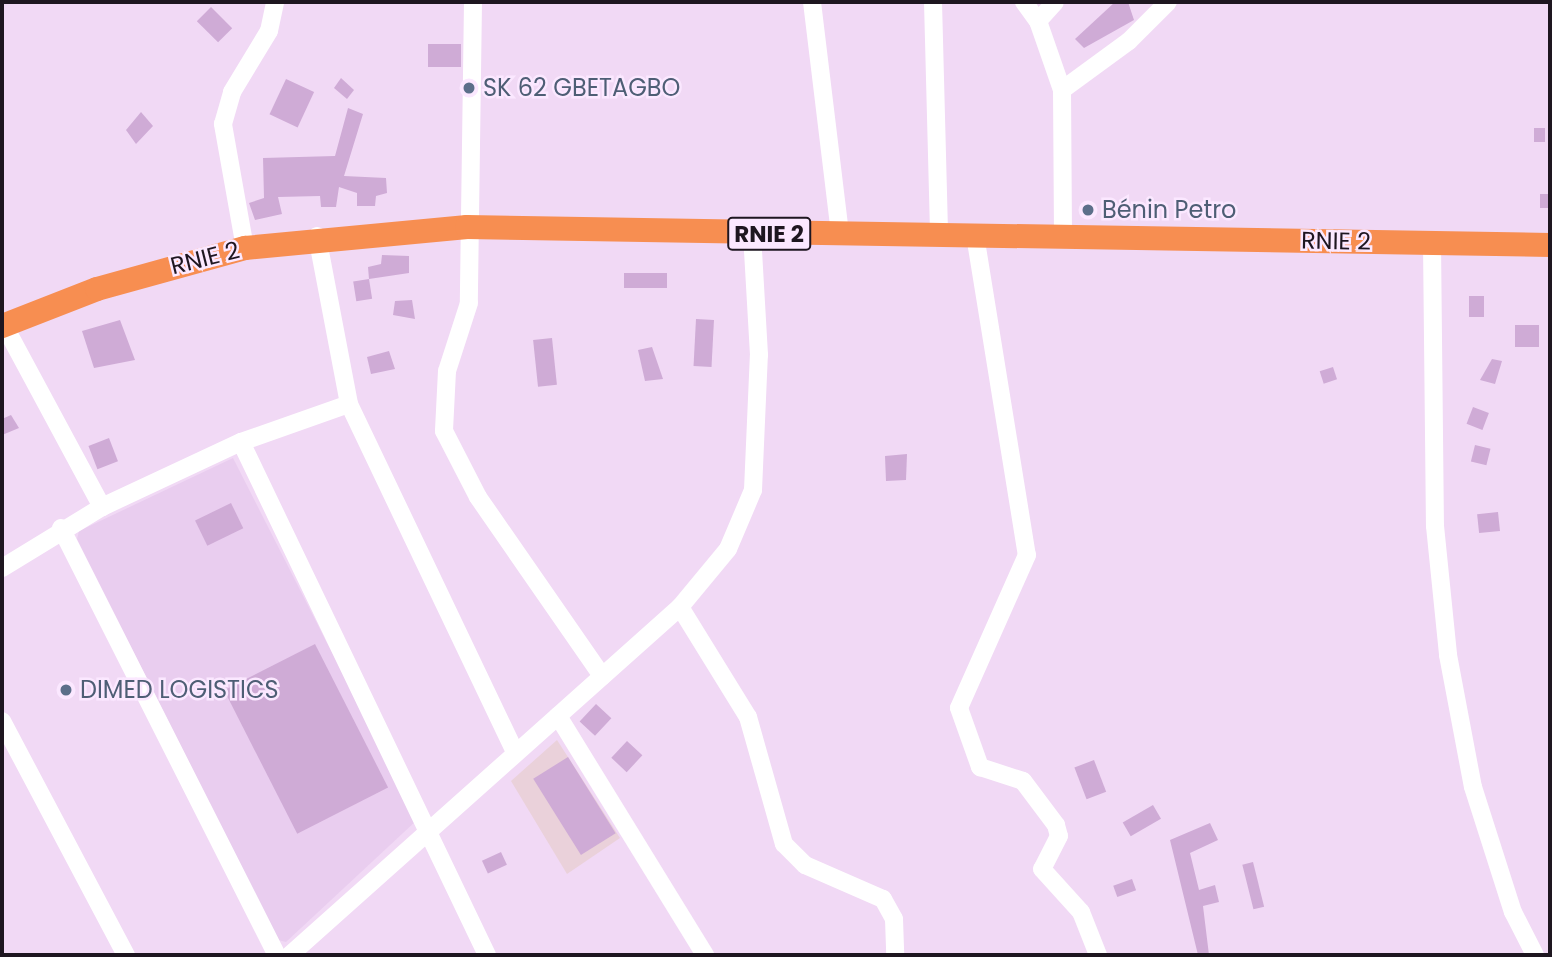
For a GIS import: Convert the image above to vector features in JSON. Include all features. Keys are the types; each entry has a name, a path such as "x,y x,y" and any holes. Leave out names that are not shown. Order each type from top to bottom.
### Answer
{"highway":[{"name":"RNIE 2","path":"5,332 97,289 245,248 317,236 467,227 752,234 1550,245"}],"street":[{"path":"245,248 223,124 232,92 269,31 275,2"},
{"path":"473,2 467,227 469,303 447,371 444,431 478,497 602,676"},
{"path":"812,2 840,235"},
{"path":"933,2 939,235"},
{"path":"1024,2 1038,21 1062,90 1063,237"},
{"path":"1038,21 1055,2"},
{"path":"1062,90 1129,41 1168,2"},
{"path":"290,955 680,607 728,549 753,490 759,355 752,234"},
{"path":"975,235 1027,555 959,708 975,761 1023,781 1056,825 1059,836 1042,869 1081,912 1098,955"},
{"path":"317,236 349,404 515,752"},
{"path":"1432,243 1435,526 1448,655 1473,787 1513,912 1535,955"},
{"path":"5,332 102,507"},
{"path":"2,568 61,528 102,507 241,442 349,404"},
{"path":"241,442 432,831 487,955"},
{"path":"61,528 277,955"},
{"path":"680,607 748,717 784,844 805,865 883,900 894,919 895,955"},
{"path":"558,716 705,955"},
{"path":"4,729 126,955"}],"shaded area":[{"path":"233,458 417,820 286,942 278,940 77,539 79,531"},
{"path":"557,740 620,838 567,874 511,781"}],"building":[{"path":"1115,2 1128,2 1134,20 1084,48 1075,39"},
{"path":"211,7 232,28 218,42 197,21"},
{"path":"428,44 461,44 461,67 428,67"},
{"path":"341,78 354,90 347,99 334,88"},
{"path":"286,79 314,92 298,127 270,114"},
{"path":"348,108 363,114 344,176 386,178 387,193 376,196 375,206 357,206 357,193 339,187 336,207 321,207 320,196 278,197 282,214 255,220 249,203 264,198 263,158 335,156"},
{"path":"141,112 153,126 136,144 126,130"},
{"path":"1534,128 1545,128 1545,142 1534,142"},
{"path":"1540,194 1550,194 1550,208 1540,208"},
{"path":"382,255 409,256 409,273 369,279 368,267 381,264"},
{"path":"624,273 667,273 667,288 624,288"},
{"path":"369,279 372,299 356,301 353,282"},
{"path":"1469,296 1484,296 1484,317 1469,317"},
{"path":"412,300 415,319 393,315 395,301"},
{"path":"696,319 714,320 712,367 694,366"},
{"path":"120,320 135,360 94,368 82,331"},
{"path":"1515,325 1539,325 1539,347 1515,347"},
{"path":"552,338 557,385 538,387 533,340"},
{"path":"652,347 663,379 645,381 638,350"},
{"path":"389,351 395,369 371,374 367,357"},
{"path":"1492,359 1502,361 1495,384 1480,380"},
{"path":"1333,367 1337,379 1324,384 1320,371"},
{"path":"1473,407 1489,413 1482,430 1467,424"},
{"path":"11,415 19,428 2,435 2,419"},
{"path":"109,438 118,461 97,469 88,446"},
{"path":"1475,445 1491,449 1486,465 1471,461"},
{"path":"907,454 906,480 886,481 885,456"},
{"path":"231,503 243,528 207,546 195,521"},
{"path":"1498,512 1500,531 1479,533 1477,514"},
{"path":"315,644 388,787 297,834 224,690"},
{"path":"596,704 611,718 595,736 580,722"},
{"path":"627,741 642,755 627,772 611,758"},
{"path":"568,757 616,833 581,855 533,779"},
{"path":"1094,760 1106,792 1087,799 1074,768"},
{"path":"1153,805 1161,819 1131,836 1123,823"},
{"path":"1210,823 1218,840 1190,853 1199,890 1215,885 1219,902 1203,906 1209,955 1198,955 1170,840"},
{"path":"501,852 507,865 488,874 482,861"},
{"path":"1253,862 1264,907 1253,909 1242,865"},
{"path":"1132,879 1136,890 1117,897 1113,886"}],"place":[{"name":"SK 62 GBETAGBO","path":"469,88"},
{"name":"Bénin Petro","path":"1088,210"},
{"name":"DIMED LOGISTICS","path":"66,690"}]}
